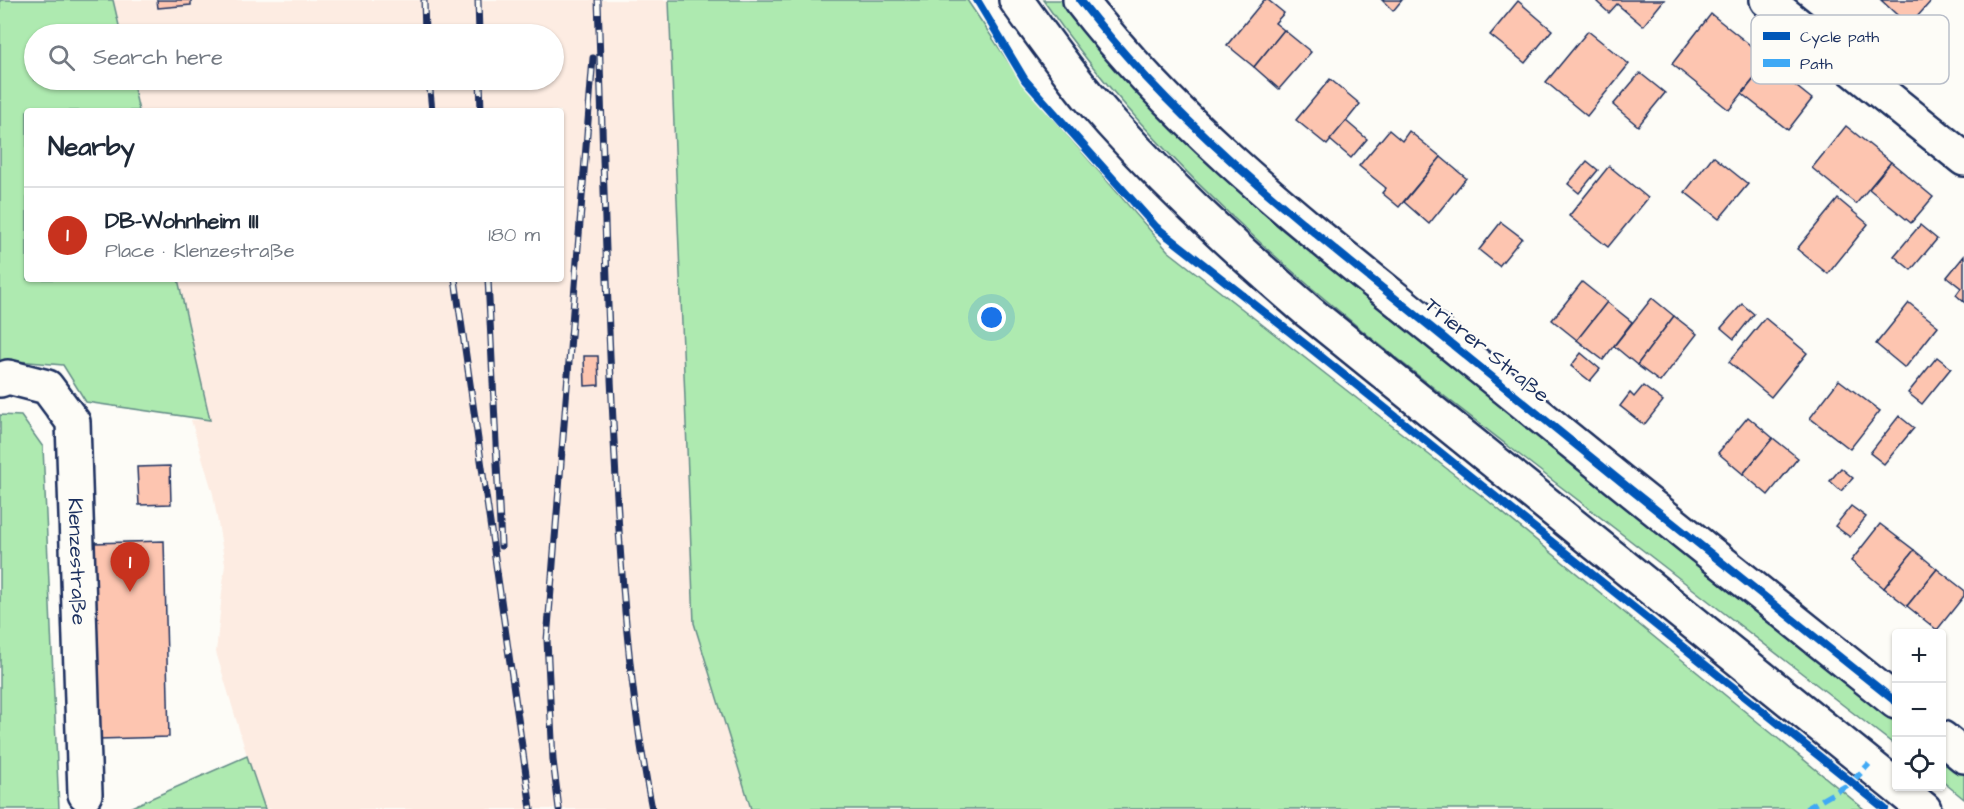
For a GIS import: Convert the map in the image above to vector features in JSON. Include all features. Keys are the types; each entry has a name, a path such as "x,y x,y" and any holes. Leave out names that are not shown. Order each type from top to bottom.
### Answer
{"main road":[{"path":"1016,0 1062,64 1118,130 1176,191 1246,257 1309,312 1924,809"},
{"name":"Trierer Straße","path":"1080,0 1118,47 1171,104 1273,198 1615,478 1892,699"},
{"path":"1783,5 1795,15"},
{"path":"1876,84 1964,159"},
{"name":"Klenzestraße","path":"0,380 8,378 47,387 73,422 85,794"},
{"path":"1946,742 1964,756"}],"shaded area":[{"path":"113,0 669,0 694,623 751,809 265,809 216,652 225,564 213,494 191,420 210,419 179,282 564,282 564,108 138,108 134,90 564,90 564,24 119,24"}],"green space":[{"path":"0,0 113,0 119,24 24,24 24,90 134,90 138,108 24,108 24,282 179,282 210,420 86,402 63,365 17,361 0,365"},
{"path":"669,0 967,0 1024,85 1168,251 1487,500 1864,809 751,809 694,623"},
{"path":"1043,0 1064,0 1512,408 1892,717 1892,743 1456,405 1327,301 1204,189 1146,129 1093,67"},
{"path":"0,415 21,416 43,447 59,809 0,809"},
{"path":"247,756 265,809 127,809"},
{"path":"1946,759 1964,774 1964,799 1946,784"}],"building":[{"path":"157,0 191,0 191,5 158,8"},
{"path":"1264,0 1268,0 1284,13 1275,23 1284,30 1254,67 1227,45"},
{"path":"1382,0 1402,0 1393,11"},
{"path":"1599,0 1664,0 1643,26 1617,4 1609,13 1597,2"},
{"path":"1881,0 1932,0 1919,15 1897,15"},
{"path":"1518,1 1552,30 1525,63 1490,35"},
{"path":"1711,14 1751,46 1751,82 1729,110 1672,64"},
{"path":"1284,30 1311,52 1279,89 1254,67"},
{"path":"1588,31 1629,64 1587,116 1546,82"},
{"path":"1640,73 1665,93 1638,126 1613,105"},
{"path":"1330,79 1360,104 1327,145 1296,120"},
{"path":"1751,83 1793,84 1812,99 1788,130 1742,94"},
{"path":"1346,121 1367,139 1351,158 1330,140"},
{"path":"1846,126 1891,162 1856,204 1812,168"},
{"path":"1389,130 1402,141 1409,131 1441,157 1399,207 1382,193 1386,188 1359,166"},
{"path":"1713,156 1748,184 1719,219 1685,192"},
{"path":"1441,157 1466,178 1429,224 1404,202"},
{"path":"1587,161 1598,170 1579,193 1568,184"},
{"path":"1891,162 1933,197 1911,223 1869,189"},
{"path":"1609,166 1648,198 1608,247 1569,216"},
{"path":"1838,199 1868,224 1828,274 1797,249"},
{"path":"1501,222 1522,238 1499,266 1479,250"},
{"path":"1920,225 1937,239 1911,270 1894,256"},
{"path":"1964,256 1964,302 1956,295 1961,288 1947,277"},
{"path":"1582,282 1607,302 1577,340 1552,320"},
{"path":"1652,298 1674,316 1637,365 1614,346"},
{"path":"1607,302 1632,322 1603,360 1577,340"},
{"path":"1909,303 1938,326 1905,368 1876,344"},
{"path":"1742,304 1754,314 1734,339 1721,328"},
{"path":"1674,316 1697,334 1660,382 1637,365"},
{"path":"1765,318 1807,353 1771,397 1729,362"},
{"path":"1581,353 1600,369 1590,381 1571,366"},
{"path":"584,356 598,356 599,385 585,386"},
{"path":"1937,357 1951,368 1922,404 1908,393"},
{"path":"1839,380 1880,411 1850,449 1810,418"},
{"path":"1643,386 1663,401 1644,425 1620,406 1630,393 1634,397"},
{"path":"1899,416 1914,428 1884,464 1870,453"},
{"path":"1748,417 1773,438 1743,474 1718,453"},
{"path":"1773,438 1798,458 1768,495 1743,474"},
{"path":"170,466 171,504 139,505 137,467"},
{"path":"1841,468 1853,478 1841,491 1830,481"},
{"path":"1851,506 1866,517 1850,537 1835,526"},
{"path":"1880,524 1914,550 1884,588 1851,561"},
{"path":"164,541 169,737 99,739 93,543"},
{"path":"1914,550 1937,569 1907,606 1884,588"},
{"path":"1937,569 1964,590 1964,596 1938,629 1907,606"}],"railway":[{"path":"424,0 425,24"},
{"path":"478,0 479,24"},
{"path":"598,0 609,330 619,533 631,672 652,809"},
{"path":"559,809 553,760 547,640 593,58"},
{"path":"430,90 432,108"},
{"path":"480,90 481,108"},
{"path":"455,282 531,809"},
{"path":"488,282 501,546"}],"marked path":[{"path":"1806,809 1851,783 1869,764"}],"cycle path":[{"path":"977,0 1025,80 1156,227 1885,809"},
{"path":"1080,0 1120,49 1163,95 1254,182 1560,433 1892,699"}],"place":[{"name":"DB-Wohnheim III","path":"130,592"}]}
